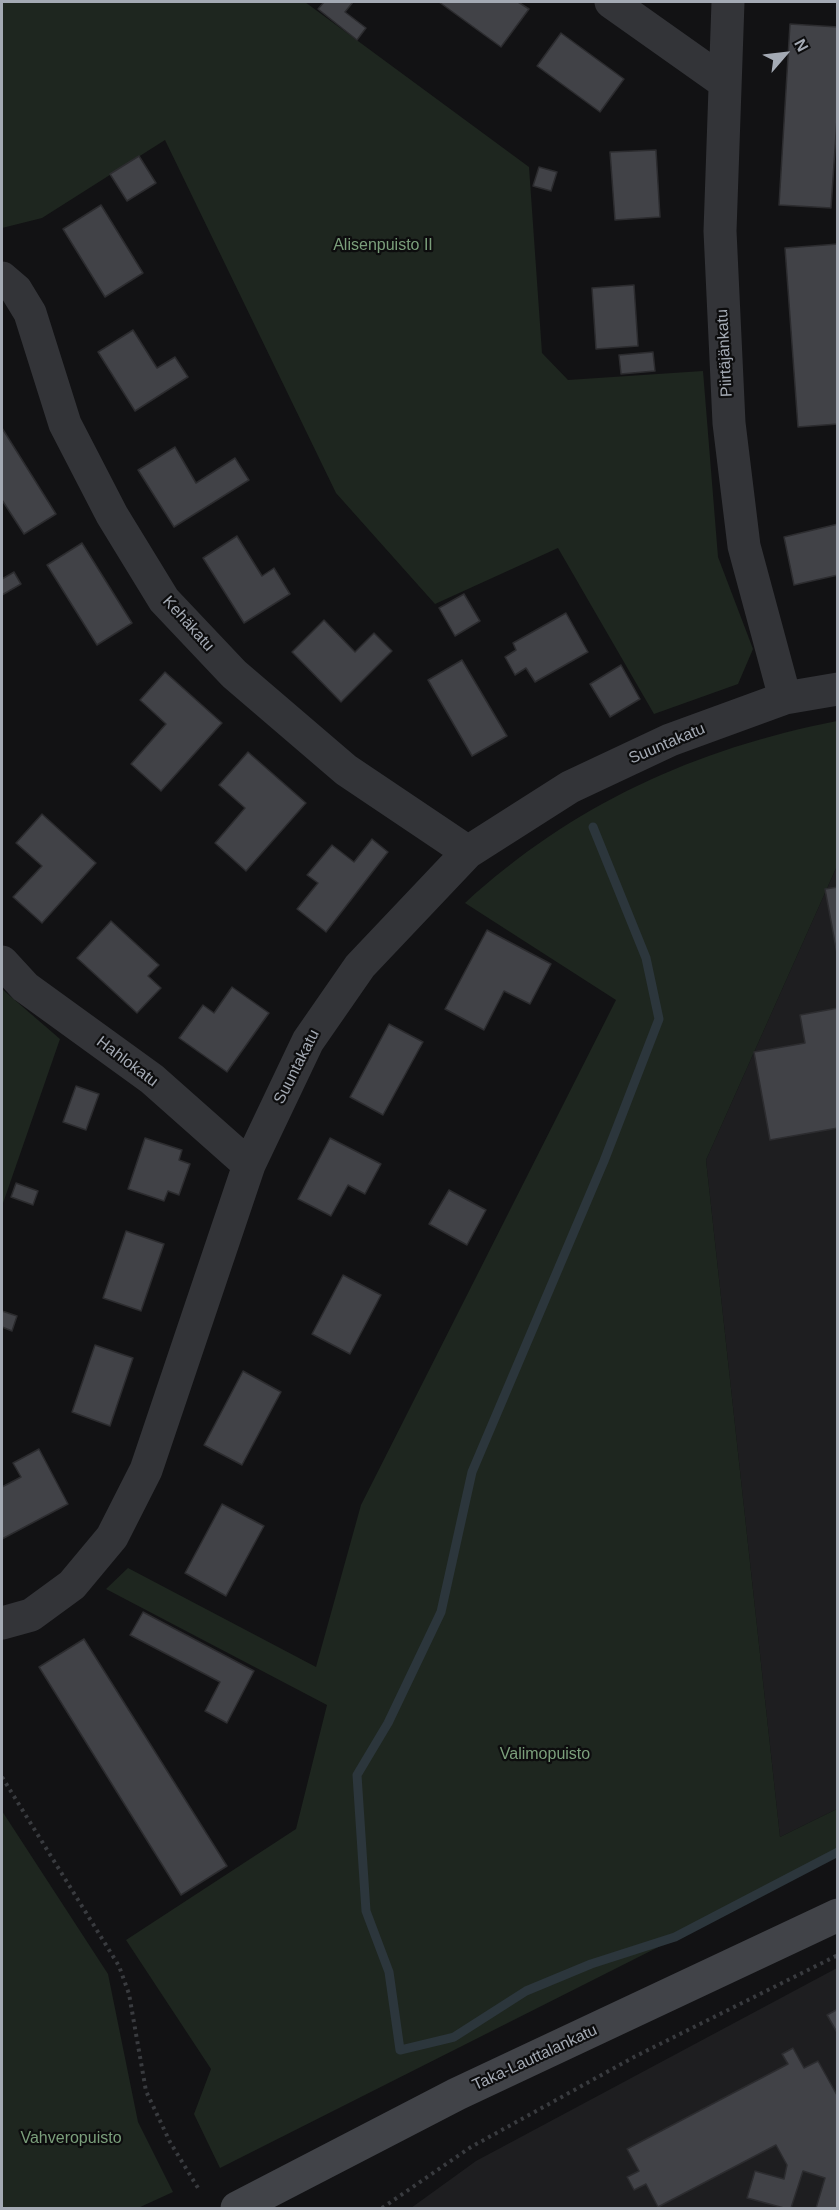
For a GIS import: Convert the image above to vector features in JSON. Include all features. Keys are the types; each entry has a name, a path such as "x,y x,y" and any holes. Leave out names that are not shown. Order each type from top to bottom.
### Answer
{"main road":[{"name":"Taka-Lauttalankatu","path":"237,2208 458,2094 837,1916"}],"street":[{"path":"611,2 724,82"},
{"name":"Piirtäjänkatu","path":"728,2 720,231 729,423 744,546 785,698"},
{"name":"Kehäkatu","path":"2,278 16,290 30,313 65,424 112,515 164,600 234,674 346,770 468,852"},
{"name":"Suuntakatu","path":"2,1623 31,1615 72,1585 112,1537 146,1470 249,1165 308,1041 360,966 468,852 570,787 670,740 785,698 837,689"},
{"name":"Hahlokatu","path":"2,962 25,987 152,1079 249,1165"}],"path":[{"path":"2,1777 119,1966 129,1994 146,2091 170,2142 198,2188"},
{"path":"382,2208 471,2147 634,2057 837,1955"}],"shaded area":[{"path":"837,866 837,1809 780,1837 706,1160"},
{"path":"837,1968 837,2208 411,2208 476,2161"}],"green space":[{"name":"Alisenpuisto II","path":"2,2 305,2 529,167 542,353 568,380 703,371 718,557 753,649 738,684 654,714 558,548 435,604 336,493 165,140 42,218 2,228"},
{"name":"Valimopuisto","path":"837,721 837,866 706,1160 780,1837 837,1809 837,1857 220,2168 194,2114 211,2069 126,1940 296,1829 327,1705 106,1589 128,1568 316,1667 361,1505 616,1000 465,903 506,868 549,837 593,809 638,785 734,747"},
{"path":"2,989 60,1039 2,1206"},
{"name":"Vahveropuisto","path":"2,1811 108,1974 138,2122 173,2192 138,2208 2,2208"}],"building":[{"path":"324,2 353,2 345,12 366,28 357,40 318,9"},
{"path":"439,2 518,2 529,9 501,47"},
{"path":"790,24 838,27 838,104 831,208 779,205"},
{"path":"561,33 624,79 600,112 537,66"},
{"path":"656,150 660,217 615,220 610,152"},
{"path":"139,156 156,183 127,201 110,174"},
{"path":"539,167 557,172 551,191 533,186"},
{"path":"101,205 143,273 105,297 63,229"},
{"path":"838,244 838,424 798,427 785,248"},
{"path":"634,285 638,346 596,349 592,288"},
{"path":"133,330 157,368 175,357 188,377 135,411 98,352"},
{"path":"653,352 655,371 621,374 619,355"},
{"path":"2,428 56,514 24,534 2,500"},
{"path":"175,447 196,483 235,458 249,480 174,527 138,470"},
{"path":"838,524 838,575 794,585 784,537"},
{"path":"237,536 262,576 274,568 290,594 244,623 203,558"},
{"path":"82,543 132,623 97,645 47,565"},
{"path":"14,572 21,584 2,595 2,579"},
{"path":"464,594 480,621 455,636 439,608"},
{"path":"566,613 588,652 535,682 526,668 515,675 505,657 516,650 513,643"},
{"path":"324,620 355,652 374,633 392,651 341,702 292,652"},
{"path":"462,660 507,736 472,756 428,680"},
{"path":"621,665 640,699 610,717 590,684"},
{"path":"165,672 222,723 161,791 131,764 166,724 140,700"},
{"path":"248,752 306,803 246,871 215,843 245,808 219,785"},
{"path":"42,814 96,863 42,923 13,897 42,866 16,843"},
{"path":"372,839 388,852 326,932 297,909 318,883 307,875 332,845 354,862"},
{"path":"838,887 838,959 825,889"},
{"path":"111,921 159,965 148,976 161,988 137,1013 77,958"},
{"path":"487,930 551,964 530,1004 504,991 484,1030 445,1009"},
{"path":"232,987 269,1013 227,1072 179,1038 203,1005 214,1013"},
{"path":"838,1008 838,1128 770,1140 754,1052 805,1043 800,1015"},
{"path":"389,1024 423,1042 383,1115 350,1097"},
{"path":"76,1086 99,1094 86,1130 63,1122"},
{"path":"145,1138 182,1150 179,1160 190,1164 179,1195 168,1191 164,1201 128,1189"},
{"path":"330,1138 381,1164 365,1194 348,1185 331,1216 298,1199"},
{"path":"16,1183 38,1191 33,1205 11,1197"},
{"path":"449,1190 486,1210 467,1245 429,1224"},
{"path":"126,1231 164,1244 141,1311 103,1298"},
{"path":"343,1275 381,1295 350,1354 312,1334"},
{"path":"2,1311 17,1316 12,1331 2,1327"},
{"path":"95,1345 133,1358 110,1426 72,1412"},
{"path":"243,1371 281,1392 242,1465 204,1445"},
{"path":"39,1449 68,1504 2,1539 2,1487 21,1477 13,1463"},
{"path":"222,1504 264,1526 226,1596 185,1573"},
{"path":"143,1612 254,1671 227,1723 205,1711 220,1682 130,1635"},
{"path":"84,1639 227,1866 181,1895 39,1667"},
{"path":"838,2009 838,2034 827,2015"},
{"path":"793,2048 804,2068 818,2061 838,2097 838,2208 816,2208 825,2178 803,2171 791,2208 747,2198 755,2171 784,2179 787,2165 776,2145 658,2207 646,2184 634,2190 627,2177 639,2171 627,2149 788,2064 782,2054"}],"waterway":[{"path":"593,827 646,958 659,1019 604,1161 472,1472 441,1612 388,1723 357,1775 366,1911 389,1972 400,2050 454,2037 526,1991 591,1964 675,1937 838,1852"}]}
